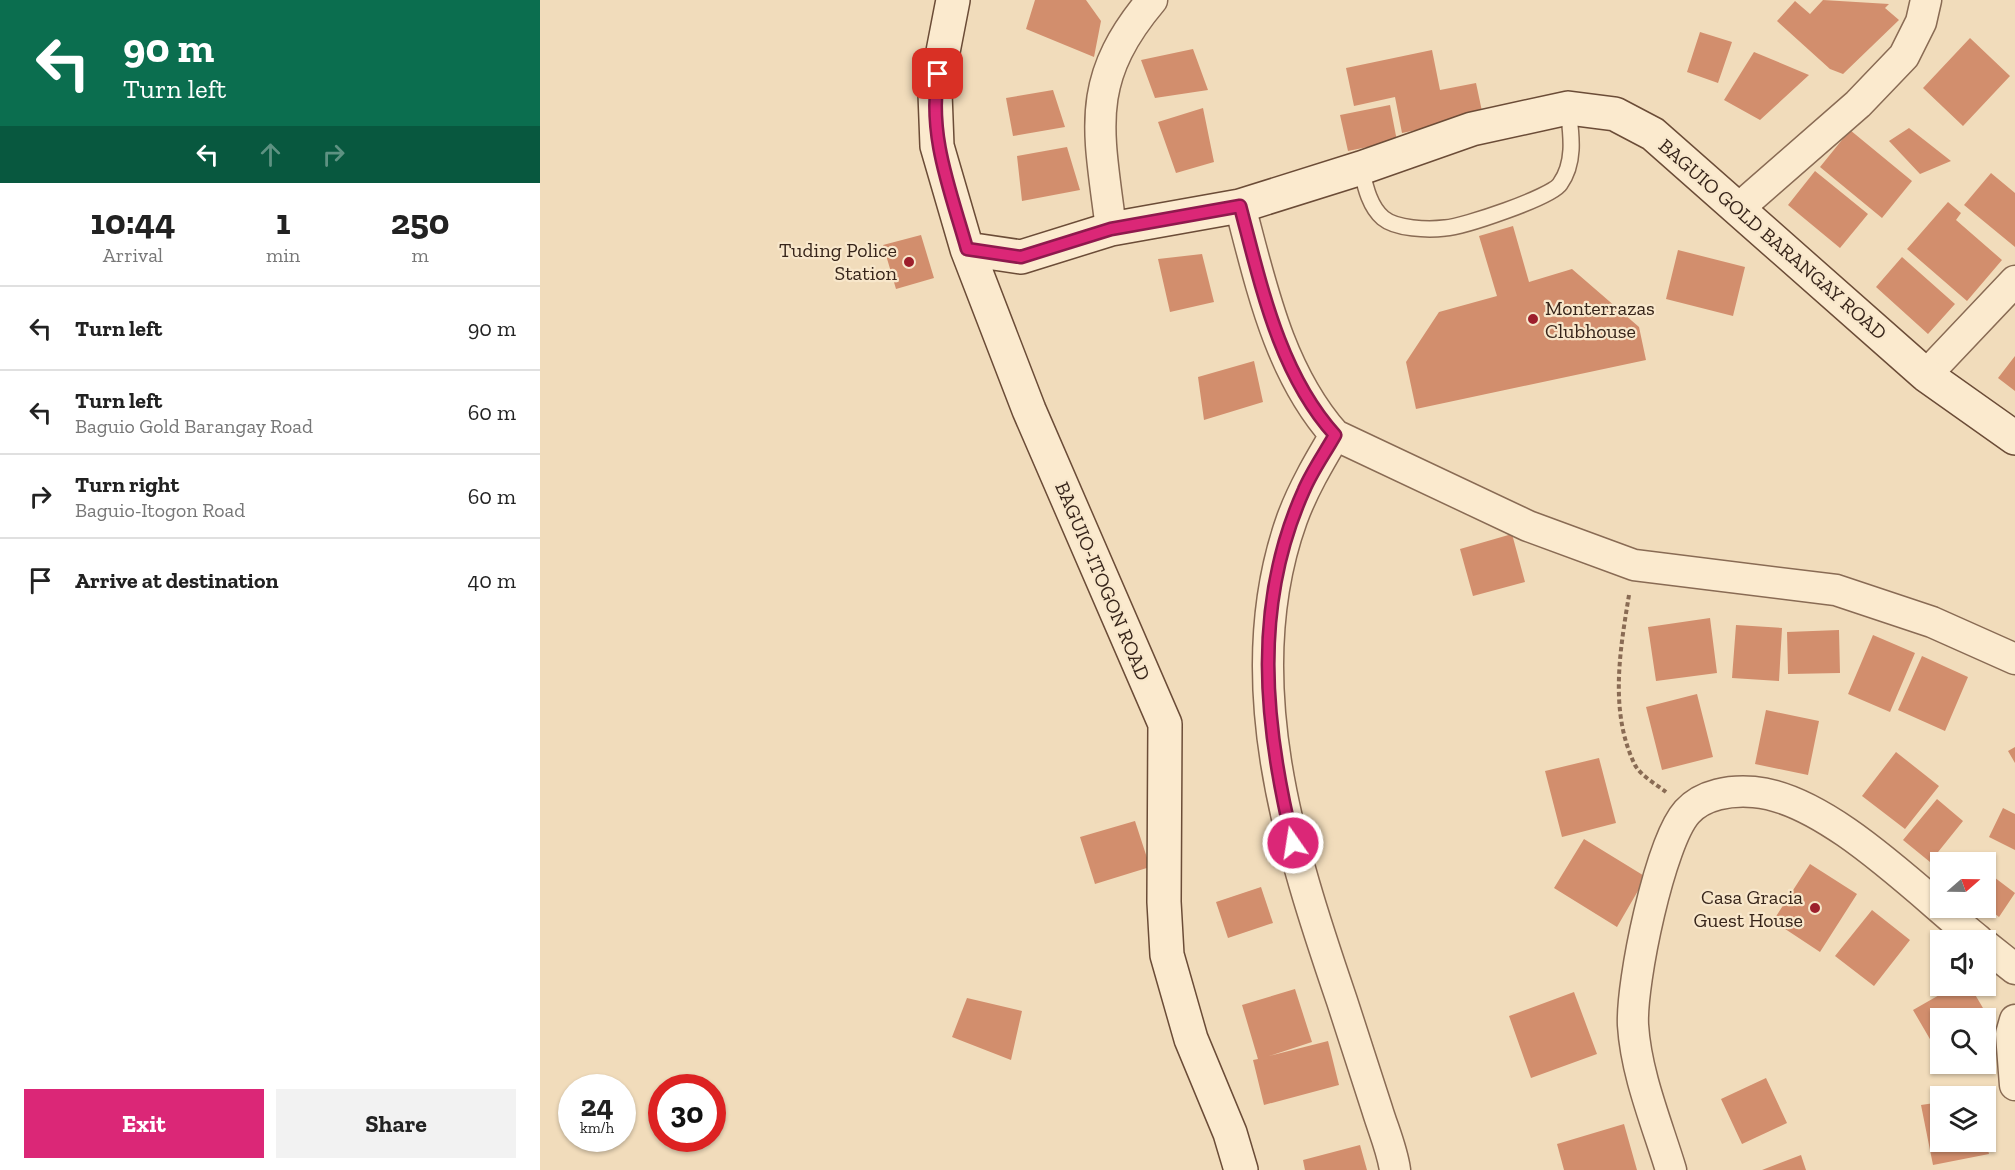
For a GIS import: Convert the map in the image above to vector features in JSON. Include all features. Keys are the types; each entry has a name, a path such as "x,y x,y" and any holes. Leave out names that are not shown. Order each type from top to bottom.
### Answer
{"street":[{"name":"BAGUIO-ITOGON ROAD","path":"953,0 935,93 937,146 967,249 1029,410 1165,724 1164,902 1167,955 1191,1039 1230,1133 1241,1170"},
{"path":"1111,229 1099,128 1102,95 1107,73 1116,55 1134,22 1152,0"},
{"path":"1739,208 1858,104 1904,56 1921,21 1926,0"},
{"name":"BAGUIO GOLD BARANGAY ROAD","path":"967,249 1021,257 1111,229 1240,206 1361,168 1472,129 1568,108 1615,114 1653,134 1926,375 2015,438"},
{"path":"1240,206 1259,279 1287,360 1315,412 1335,435 1518,522 1634,565 1836,590 1932,622 1987,644 2015,659"},
{"path":"986,297 1021,257"},
{"path":"1926,375 2015,281"},
{"path":"1335,435 1305,488 1280,558 1272,603 1266,661 1269,710 1280,780 1302,879 1395,1170"},
{"path":"1671,1170 1644,1083 1633,1026 1636,972 1655,892 1676,827 1688,810 1708,796 1755,792 1802,805 1851,835 1966,930"},
{"path":"1996,954 2015,969"},
{"path":"2015,1020 2011,1034 2015,1085"}],"lane":[{"path":"1361,168 1371,200 1384,220 1404,226 1447,228 1527,203 1560,186 1567,171 1572,142 1568,108"}],"path":[{"path":"1634,565 1620,651 1620,712 1636,766 1688,810"}],"building":[{"path":"1035,0 1086,0 1101,21 1094,57 1026,29"},
{"path":"1823,0 1889,4 1885,8 1899,20 1843,74 1830,69 1777,21 1795,1 1810,14"},
{"path":"1700,32 1732,42 1718,83 1687,72"},
{"path":"1970,38 2010,76 1963,126 1923,88"},
{"path":"1193,49 1208,90 1155,98 1141,60"},
{"path":"1432,50 1440,90 1476,83 1483,116 1402,133 1395,97 1354,106 1346,68"},
{"path":"1754,52 1809,75 1760,120 1724,100"},
{"path":"1053,90 1065,127 1013,136 1006,98"},
{"path":"1390,105 1397,141 1348,151 1340,115"},
{"path":"1203,108 1214,162 1176,173 1158,122"},
{"path":"1909,128 1951,161 1920,174 1889,141"},
{"path":"1850,130 1912,181 1882,218 1820,167"},
{"path":"1067,147 1080,190 1022,201 1017,156"},
{"path":"1815,171 1868,214 1840,248 1788,205"},
{"path":"1991,173 2015,193 2015,247 1964,205"},
{"path":"1948,202 1961,213 1956,220 2002,260 1967,301 1907,249"},
{"name":"Monterrazas Clubhouse","path":"1513,226 1529,282 1572,269 1639,327 1646,360 1416,409 1406,362 1439,312 1497,296 1479,236"},
{"name":"Tuding Police Station","path":"921,235 934,278 896,289 883,245"},
{"path":"1678,250 1745,267 1733,316 1666,299"},
{"path":"1202,254 1214,302 1170,312 1158,259"},
{"path":"1902,257 1955,304 1928,334 1876,287"},
{"path":"2015,356 2015,391 1998,378"},
{"path":"1254,361 1263,402 1204,420 1198,377"},
{"path":"1512,534 1525,582 1473,596 1460,549"},
{"path":"1710,618 1717,673 1656,681 1648,627"},
{"path":"1736,625 1782,628 1779,681 1732,678"},
{"path":"1839,630 1840,673 1788,674 1787,632"},
{"path":"1873,635 1915,653 1890,712 1848,694"},
{"path":"1922,656 1968,677 1945,731 1898,710"},
{"path":"1697,694 1713,757 1662,770 1646,707"},
{"path":"1766,710 1819,721 1808,775 1755,764"},
{"path":"2015,747 2015,763 2008,751"},
{"path":"1896,752 1939,786 1905,829 1862,796"},
{"path":"1599,758 1616,823 1562,837 1545,771"},
{"path":"1937,799 1963,821 1938,852 1930,852 1930,862 1903,840"},
{"path":"2003,808 2015,814 2015,850 1989,837"},
{"path":"1135,821 1150,867 1095,884 1080,837"},
{"path":"1584,839 1646,877 1617,927 1554,888"},
{"name":"Casa Gracia Guest House","path":"1810,864 1857,894 1820,952 1773,921"},
{"path":"1996,879 2015,893 1999,917 1996,915"},
{"path":"1261,887 1273,923 1228,938 1216,902"},
{"path":"1872,910 1910,940 1874,986 1835,956"},
{"path":"1295,989 1312,1042 1269,1056 1328,1041 1339,1085 1264,1105 1253,1060 1258,1059 1242,1005"},
{"path":"1574,992 1597,1054 1531,1078 1509,1016"},
{"path":"1938,996 1976,996 1983,1008 1930,1008 1930,1039 1913,1010"},
{"path":"967,998 1022,1011 1011,1060 952,1037"},
{"path":"1766,1078 1787,1123 1742,1144 1721,1099"},
{"path":"1930,1104 1930,1150 1921,1105"},
{"path":"1624,1124 1637,1170 1564,1170 1557,1144"},
{"path":"1360,1145 1367,1170 1305,1170 1303,1160"},
{"path":"1930,1152 1988,1152 1989,1154 1933,1165"},
{"path":"1801,1155 1806,1170 1762,1170"}],"place":[{"name":"Tuding Police Station","path":"909,262"},
{"name":"Monterrazas Clubhouse","path":"1533,319"},
{"name":"Casa Gracia Guest House","path":"1815,908"}],"route":[{"path":"938,74 935,93 937,146 967,249 1021,257 1111,229 1240,206 1259,279 1287,360 1315,412 1335,435 1305,488 1280,558 1272,603 1266,661 1269,710 1293,843"}]}
